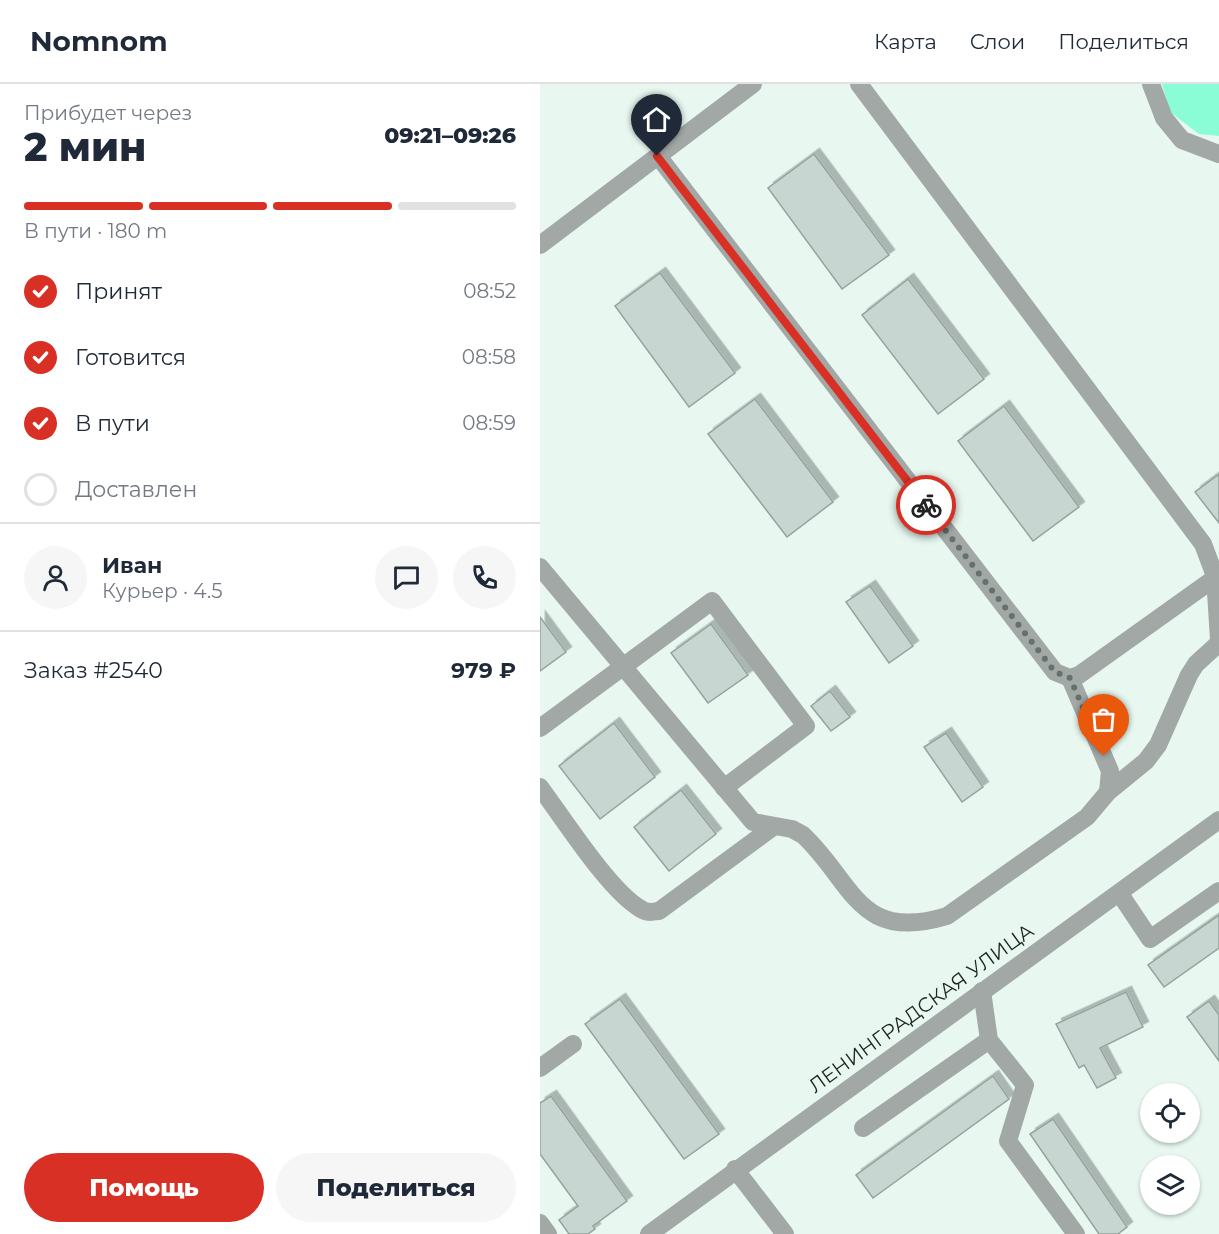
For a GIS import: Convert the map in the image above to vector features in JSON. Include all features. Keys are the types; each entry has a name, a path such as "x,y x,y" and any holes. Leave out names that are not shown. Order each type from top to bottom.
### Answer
{"street":[{"path":"540,245 753,84"},
{"path":"540,567 622,668 753,822 792,829 803,835 853,899 880,917 891,921 927,922 947,916 1087,818 1108,792 1146,760 1158,745 1196,664 1219,642 1216,620 1217,576 1203,544 859,84"},
{"path":"1151,84 1164,118 1182,140 1219,154"},
{"path":"657,156 1055,672 1070,678 1078,675 1217,576"},
{"path":"540,728 712,601 806,726 724,788"},
{"path":"1070,678 1110,771 1108,792"},
{"path":"540,787 615,887 636,906 650,912 659,911 773,827"},
{"name":"ЛЕНИНГРАДСКАЯ УЛИЦА","path":"649,1234 735,1169 1120,894 1219,820"},
{"path":"1120,894 1150,939 1219,891"},
{"path":"982,991 989,1040 1025,1085 1008,1141 1076,1234"},
{"path":"863,1128 989,1040"},
{"path":"540,1068 573,1044"},
{"path":"735,1169 785,1234"},
{"path":"540,1223 548,1234"}],"green space":[{"path":"1162,84 1219,84 1219,136 1199,134 1170,112"}],"building":[{"path":"814,154 889,255 842,289 768,188"},
{"path":"660,273 735,373 689,407 615,306"},
{"path":"908,279 984,379 938,414 862,315"},
{"path":"755,399 833,502 787,537 708,434"},
{"path":"1004,406 1079,507 1033,541 958,441"},
{"path":"1219,474 1219,523 1195,492"},
{"path":"870,586 913,646 889,663 846,602"},
{"path":"540,617 566,652 540,671"},
{"path":"711,624 748,675 708,703 671,653"},
{"path":"830,691 850,717 831,731 811,706"},
{"path":"614,723 655,777 600,819 559,766"},
{"path":"946,733 983,787 962,802 924,747"},
{"path":"681,790 716,834 669,871 634,827"},
{"path":"1219,915 1219,948 1164,987 1148,965"},
{"path":"1126,992 1143,1027 1100,1048 1116,1078 1097,1088 1084,1065 1079,1068 1056,1024"},
{"path":"620,999 719,1134 684,1159 585,1024"},
{"path":"1209,1001 1219,1015 1219,1061 1187,1017"},
{"path":"993,1076 1009,1099 873,1198 856,1175"},
{"path":"551,1096 627,1201 593,1226 595,1229 588,1234 569,1234 559,1220 578,1206 540,1154 540,1103"},
{"path":"1053,1119 1127,1227 1118,1234 1099,1234 1030,1134"}],"way so far":[{"path":"926,505 1055,672 1070,678 1104,756"}],"route":[{"path":"657,156 926,505"}]}
